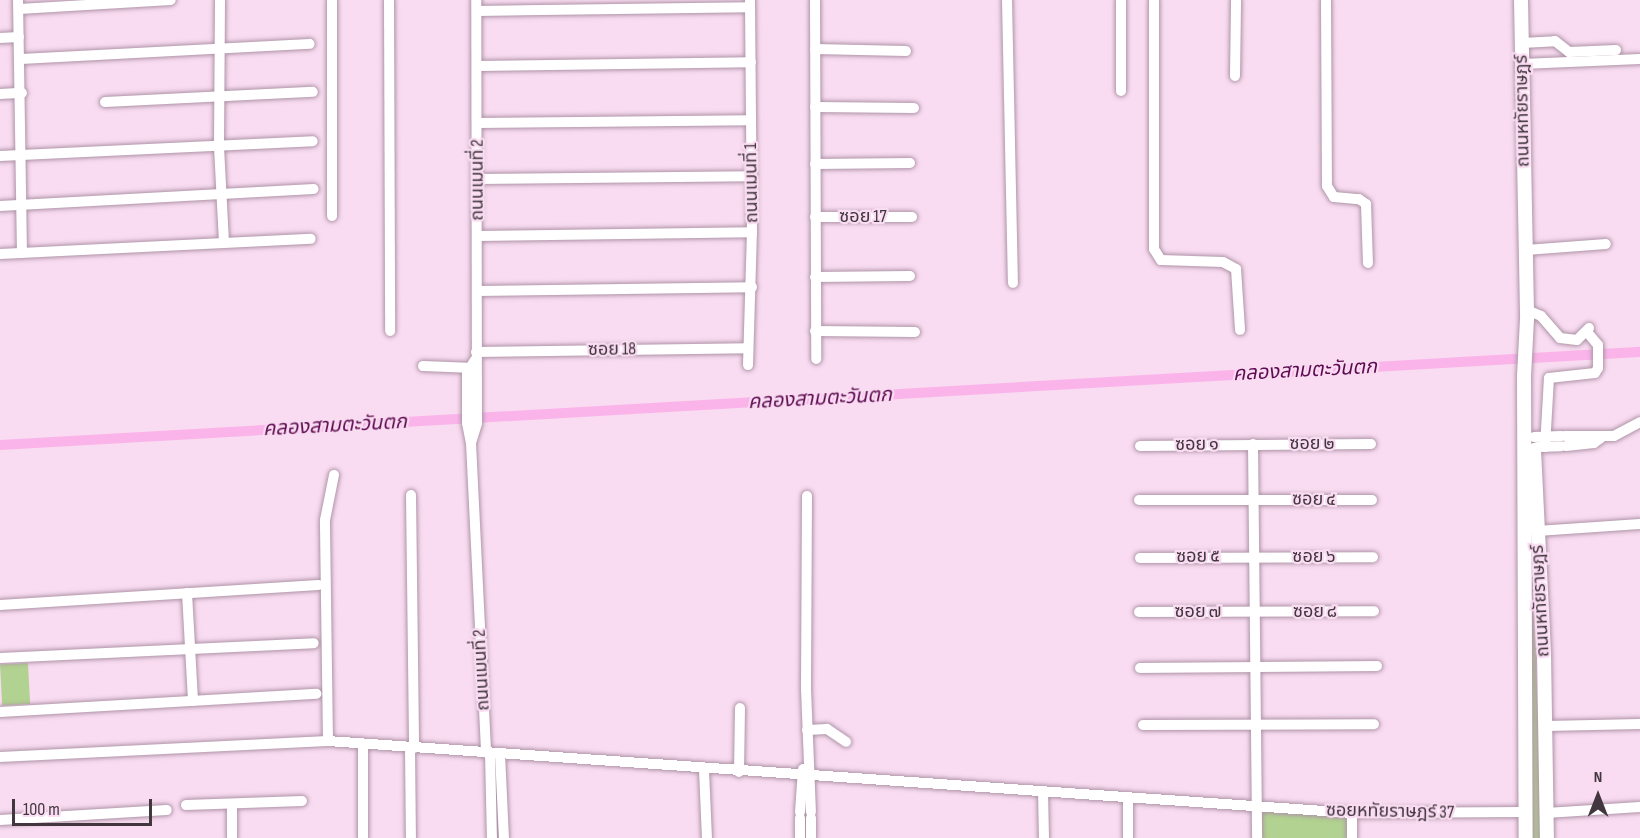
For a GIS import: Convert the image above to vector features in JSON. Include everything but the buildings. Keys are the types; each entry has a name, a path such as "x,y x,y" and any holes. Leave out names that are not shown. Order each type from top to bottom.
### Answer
{"main road":[{"name":"ถนนหทัยราษฎร์","path":"1521,0 1527,365 1532,375 1528,404 1526,838"},
{"name":"ถนนหทัยราษฎร์","path":"1528,404 1539,442 1537,531 1546,726 1546,838"}],"street":[{"path":"22,253 19,155 22,93 19,4 171,0"},
{"path":"220,0 219,147 224,243"},
{"path":"332,0 332,216"},
{"path":"389,0 390,331"},
{"path":"814,0 816,359"},
{"path":"1007,0 1013,283"},
{"path":"1121,0 1122,91"},
{"path":"1154,0 1154,249 1161,260 1224,262 1236,269 1240,330"},
{"path":"1234,76 1236,0"},
{"path":"1326,0 1328,186 1334,196 1359,199 1366,204 1368,263"},
{"path":"476,6 750,3"},
{"name":"ถนนเมนที่ 1","path":"748,365 752,287 750,3"},
{"name":"ถนนเมนที่ 2","path":"476,6 478,291 471,443 492,753"},
{"path":"0,38 19,37"},
{"path":"1522,43 1555,41 1569,52 1616,50"},
{"path":"21,59 310,44"},
{"path":"815,49 906,51"},
{"path":"1522,64 1640,58"},
{"path":"478,66 751,63"},
{"path":"105,102 313,92"},
{"path":"0,94 22,93"},
{"path":"815,107 914,108"},
{"path":"477,123 751,120"},
{"path":"0,156 313,141"},
{"path":"815,164 910,163"},
{"path":"478,179 752,176"},
{"path":"0,206 314,189"},
{"name":"ซอย 17","path":"815,217 912,217"},
{"path":"478,236 752,232"},
{"path":"0,254 311,238"},
{"path":"1526,250 1606,244"},
{"path":"815,277 910,276"},
{"path":"478,291 752,287"},
{"path":"1527,310 1541,316 1560,338 1577,340 1588,331 1598,345 1598,368 1595,373 1549,378 1539,442 1601,438 1622,433 1640,422"},
{"path":"815,332 915,332"},
{"name":"ซอย 18","path":"423,366 748,348"},
{"path":"1253,444 1256,556 1257,838"},
{"name":"ซอย ๒","path":"1253,444 1371,444"},
{"name":"ซอย ๑","path":"1140,446 1253,444"},
{"path":"328,741 325,520 334,475"},
{"path":"411,495 411,838"},
{"path":"807,496 806,815 811,838"},
{"name":"ซอย ๔","path":"1139,500 1372,500"},
{"path":"1537,531 1640,524"},
{"name":"ซอย ๖","path":"1256,556 1373,556"},
{"name":"ซอย ๕","path":"1140,558 1256,556"},
{"path":"0,605 318,585"},
{"path":"187,593 193,701"},
{"name":"ซอย ๘","path":"1256,612 1374,611"},
{"name":"ซอย ๗","path":"1139,612 1256,612"},
{"path":"0,658 315,643"},
{"path":"1140,668 1377,666"},
{"path":"0,712 316,694"},
{"path":"739,772 740,708"},
{"path":"1143,725 1374,724"},
{"path":"1546,726 1640,724"},
{"path":"807,730 827,729 846,742"},
{"name":"ซอยหทัยราษฎร์ 37","path":"0,757 328,741 363,746 492,753 704,770 1352,813 1525,812"},
{"path":"363,746 363,838"},
{"path":"492,753 492,838"},
{"path":"492,753 504,838"},
{"path":"704,770 706,838"},
{"path":"1043,791 1044,838"},
{"path":"1128,797 1128,838"},
{"path":"186,805 302,801"},
{"path":"232,804 232,838"},
{"path":"1546,813 1640,807"},
{"path":"0,820 167,810"},
{"path":"1352,813 1352,838"},
{"path":"800,838 806,815"}],"green space":[{"path":"1531,605 1534,606 1542,838 1530,838"},
{"path":"28,663 30,704 2,705 0,664"},
{"path":"1257,809 1348,814 1347,838 1255,838"}],"waterway":[{"name":"คลองสามตะวันตก","path":"0,445 1640,352"}]}
